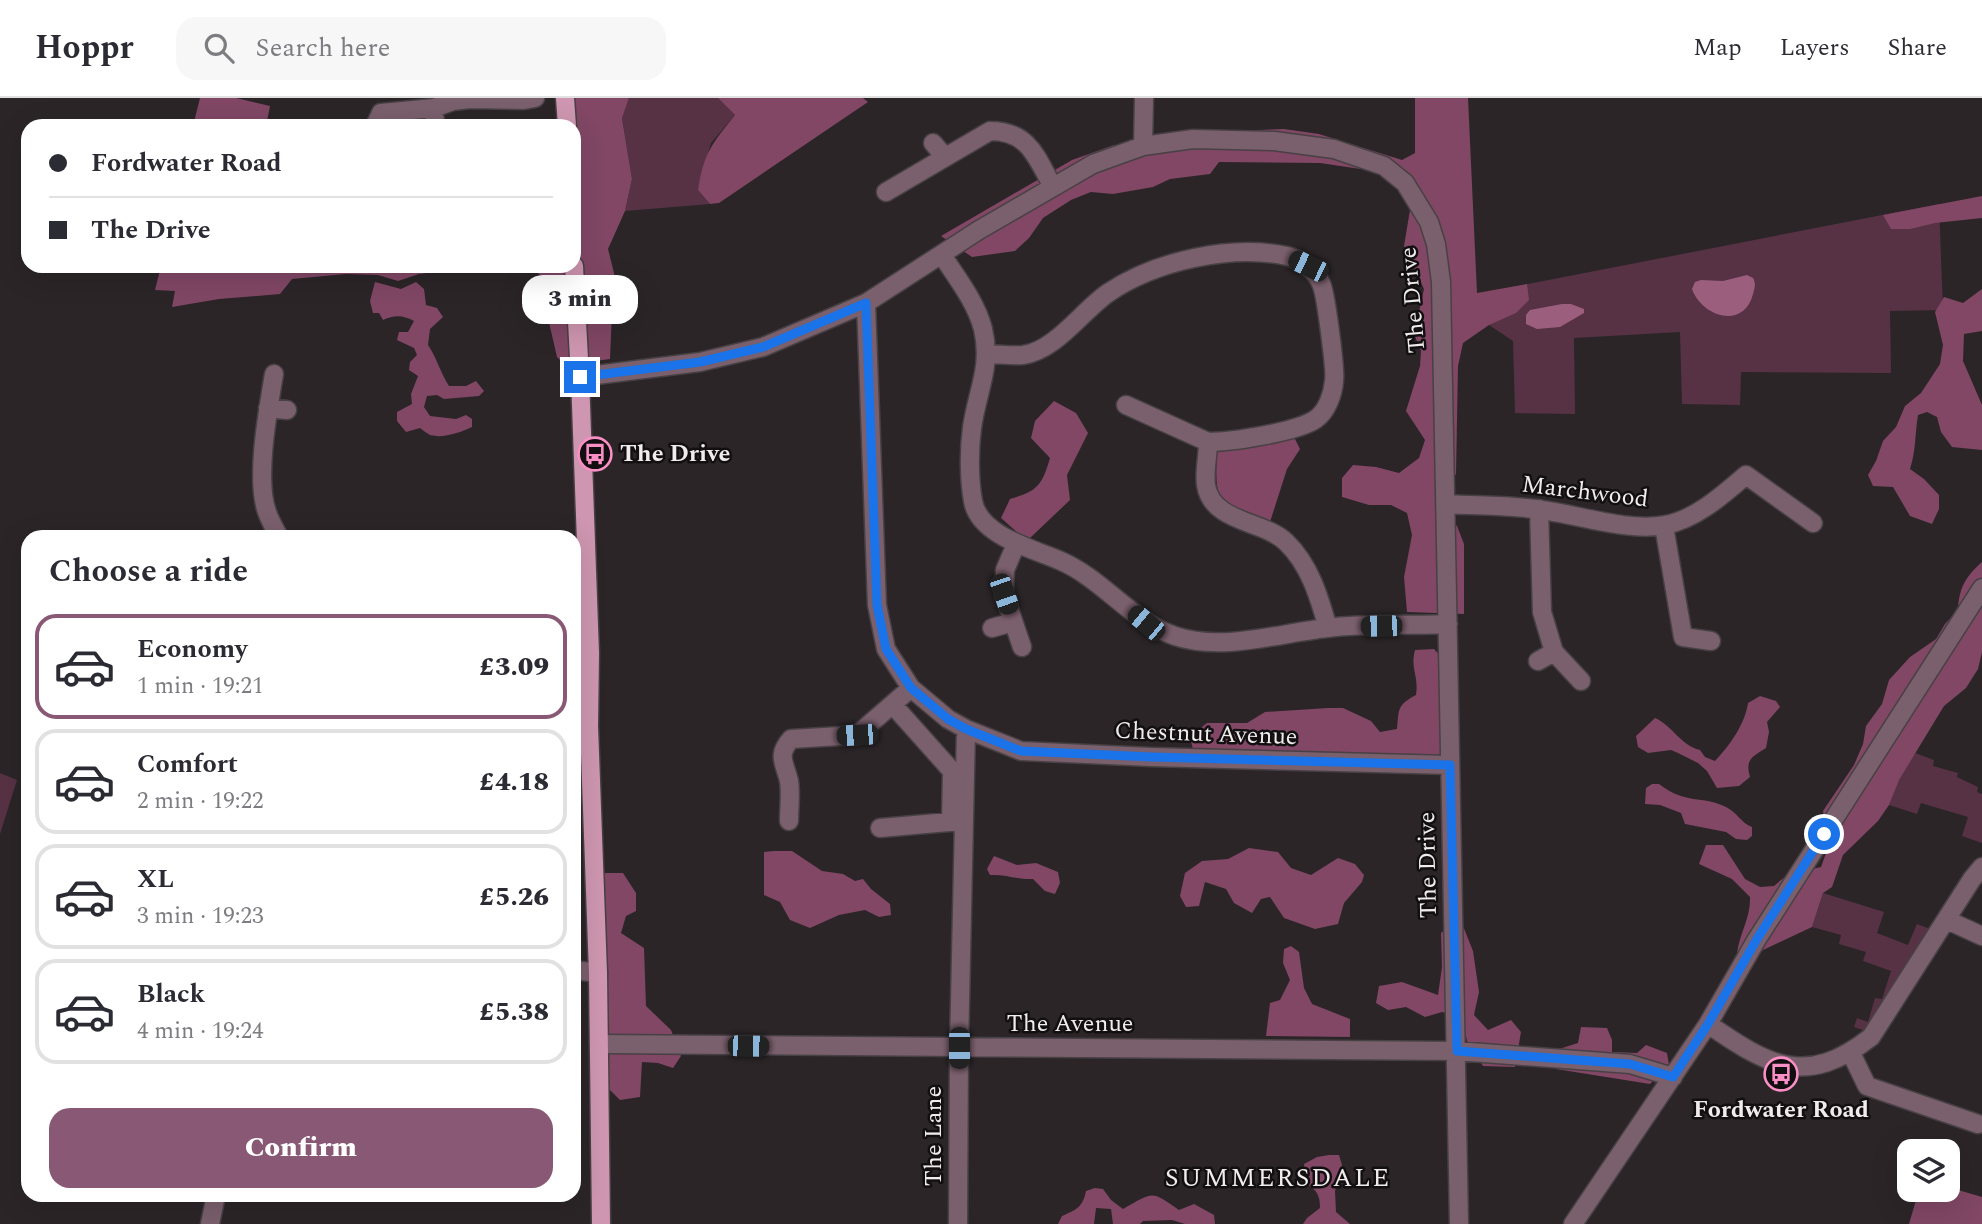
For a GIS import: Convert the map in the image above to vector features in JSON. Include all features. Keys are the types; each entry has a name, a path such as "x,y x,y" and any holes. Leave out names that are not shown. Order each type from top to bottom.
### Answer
{"main road":[{"path":"565,98 566,119"},
{"path":"573,273 580,377 580,530"},
{"path":"581,591 598,972 601,1224"}],"street":[{"path":"378,119 381,113 435,117 453,101 536,98"},
{"path":"1143,146 1144,98"},
{"path":"886,192 939,150 990,131 1006,131 1017,135 1028,144 1053,187"},
{"name":"The Drive","path":"580,377 700,362 763,347 866,303 979,230 1093,164 1143,146 1194,139 1274,141 1334,149 1384,166 1405,183 1429,222 1436,244 1441,282 1459,1224"},
{"path":"986,354 1025,355 1053,343 1110,292 1140,276 1182,260 1220,254 1289,257 1308,266 1322,285 1335,379 1330,400 1317,418 1293,428 1229,442 1208,442 1126,405"},
{"path":"943,255 975,308 983,328 986,354 984,379 972,428 971,484 974,506 986,526 1016,544 1062,562 1092,578 1146,623 1177,637 1216,642 1255,640 1328,628 1448,624"},
{"name":"Chestnut Avenue","path":"866,303 877,605 886,649 911,688 948,719 1021,751 1450,765"},
{"path":"274,374 262,470 266,510 276,530"},
{"path":"268,408 287,410"},
{"path":"1208,442 1206,486 1214,503 1228,515 1273,531 1287,543 1315,583 1328,628"},
{"name":"Marchwood","path":"1446,505 1539,509 1615,524 1664,526 1685,519 1746,475 1813,523"},
{"path":"1539,509 1542,612 1554,652 1581,681"},
{"path":"1664,526 1683,637 1711,641"},
{"path":"1016,544 1005,570 1004,594 1022,647"},
{"path":"1573,1224 1708,1024 1757,939 1982,588"},
{"path":"992,628 1013,622"},
{"path":"1538,662 1554,652"},
{"path":"789,821 789,780 783,765 783,747 790,739 857,735 911,688"},
{"path":"893,705 952,771 957,821 959,1048"},
{"path":"957,821 966,729"},
{"path":"880,828 957,821"},
{"path":"1708,1024 1751,1054 1782,1066 1811,1068 1851,1053 1871,1037 1982,867"},
{"path":"1947,920 1982,936"},
{"path":"581,971 598,972"},
{"name":"The Avenue","path":"599,1044 1457,1051 1630,1064 1673,1077"},
{"name":"The Lane","path":"958,1224 959,1048"},
{"path":"1851,1053 1867,1086 1978,1124"},
{"path":"210,1224 215,1202"}],"shaded area":[{"path":"200,98 236,98 270,106 267,119 195,119"},
{"path":"574,98 629,98 622,118 632,179 625,211 608,249 618,289 612,311 610,359 565,365 557,357 542,292 544,278 538,273 581,273 581,119 575,119"},
{"path":"629,98 718,98 735,115 711,143 698,190 710,204 625,211 632,179 622,117"},
{"path":"718,98 863,98 868,102 719,203 710,204 698,190 703,166 715,141 735,115"},
{"path":"1415,98 1468,98 1477,293 1527,284 1529,300 1516,313 1489,325 1463,343 1458,366 1456,474 1439,496 1440,514 1457,526 1464,544 1464,614 1407,612 1404,577 1412,535 1407,513 1391,505 1369,505 1342,497 1342,478 1353,465 1399,473 1419,458 1425,440 1406,411 1420,366 1421,351 1414,334 1424,289 1404,246 1411,204 1381,172 1320,163 1219,162 1210,174 1170,179 1153,187 1113,194 1091,192 1071,200 1043,218 1029,238 1015,251 972,257 941,236 1072,160 1114,145 1148,154 1192,133 1284,129 1319,134 1402,160 1415,153"},
{"path":"1982,196 1982,218 1935,223 1910,229 1891,229 1883,215"},
{"path":"1939,204 1943,310 1890,311 1891,373 1741,372 1740,405 1682,404 1680,332 1574,338 1575,414 1515,413 1513,341 1489,325 1477,294"},
{"path":"159,273 427,273 398,281 378,275 346,274 292,279 280,294 219,299 172,307 175,291 155,290"},
{"path":"1747,275 1754,280 1753,294 1748,305 1732,316 1723,316 1704,307 1692,289 1695,282 1701,280 1723,281"},
{"path":"375,282 401,289 416,282 424,289 426,305 437,308 443,317 430,329 428,345 446,381 449,386 466,386 476,381 484,391 479,396 444,399 437,395 427,396 424,407 430,416 456,419 466,415 472,419 472,427 435,436 420,428 406,432 397,421 397,412 412,404 411,394 418,376 409,370 410,362 417,355 414,348 397,340 399,332 408,332 414,321 398,316 383,320 379,313 373,313 370,301"},
{"path":"1982,289 1982,331 1964,334 1963,361 1982,405 1982,450 1952,447 1941,432 1937,417 1927,412 1918,415 1910,469 1939,495 1939,509 1932,524 1910,516 1893,487 1873,486 1868,475 1883,441 1896,427 1905,406 1921,393 1940,364 1943,345 1935,312 1944,297 1963,303"},
{"path":"1562,304 1584,309 1584,313 1560,327 1537,329 1526,324 1526,315 1530,310"},
{"path":"1054,401 1076,413 1088,433 1067,475 1070,500 1030,538 1018,533 1001,518 1010,499 1033,490 1044,475 1050,458 1031,438 1035,421"},
{"path":"1293,435 1300,449 1287,469 1270,522 1240,512 1223,501 1217,483 1217,451"},
{"path":"1982,562 1982,652 1978,669 1966,688 1944,706 1899,780 1889,805 1878,821 1843,855 1832,887 1823,893 1812,927 1761,951 1737,953 1749,911 1750,897 1732,879 1699,864 1706,845 1723,845 1745,879 1760,887 1774,886 1787,875 1821,867 1829,845 1823,811 1854,765 1863,744 1866,726 1882,704 1889,680 1910,657 1936,639 1958,610 1964,583"},
{"path":"1434,649 1443,659 1442,755 1193,750 1190,736 1207,723 1247,723 1265,712 1343,708 1371,721 1380,732 1397,729 1400,708 1416,695 1413,662 1415,650"},
{"path":"1760,696 1776,701 1780,707 1767,722 1769,732 1766,748 1751,759 1748,766 1750,777 1739,786 1717,788 1707,771 1698,763 1671,750 1648,753 1638,747 1636,736 1655,718 1687,744 1700,750 1705,757 1715,761 1736,734 1748,703"},
{"path":"1915,753 1934,760 1933,766 1958,773 1957,777 1978,787 1977,792 1982,794 1982,843 1962,836 1968,817 1921,803 1917,814 1889,805 1898,780"},
{"path":"0,773 17,780 0,834"},
{"path":"1659,784 1677,795 1726,807 1752,827 1752,836 1747,840 1736,839 1726,832 1685,824 1681,813 1660,805 1645,804 1646,788"},
{"path":"1249,848 1278,852 1291,868 1311,875 1338,858 1355,864 1364,875 1362,882 1344,903 1338,924 1315,929 1284,918 1270,897 1261,899 1252,913 1234,903 1226,889 1205,882 1199,906 1186,907 1180,896 1185,873 1202,861 1228,859"},
{"path":"792,851 822,871 843,874 855,881 863,879 890,904 891,915 879,917 865,910 839,915 810,928 790,920 780,902 764,895 764,852"},
{"path":"994,856 1017,865 1036,863 1058,872 1060,883 1055,894 1045,891 1033,879 990,875 987,869"},
{"path":"602,873 623,873 636,893 636,911 626,916 621,933 644,948 646,1006 671,1030 681,1056 673,1068 642,1062 640,1097 620,1100 607,1087"},
{"path":"1823,893 1884,912 1877,933 1908,945 1917,924 1930,929 1866,1031 1854,1027 1857,1018 1868,1022 1875,998 1882,999 1891,971 1863,961 1866,952 1839,944 1841,935 1812,927"},
{"path":"1449,926 1463,926 1473,951 1479,992 1474,1015 1488,1030 1511,1020 1521,1032 1515,1067 1483,1066 1467,1041 1462,1017 1442,1012 1425,1017 1406,1007 1388,1010 1376,1003 1379,986 1402,982 1438,995 1442,967 1441,933"},
{"path":"1291,946 1299,952 1304,988 1312,1004 1350,1019 1350,1037 1266,1036 1270,1003 1280,1000 1290,980 1283,963 1284,949"},
{"path":"1581,1027 1607,1028 1612,1040 1612,1052 1637,1053 1646,1045 1667,1053 1669,1065 1650,1084 1556,1069 1556,1050 1578,1043"},
{"path":"1339,1155 1342,1165 1335,1191 1336,1212 1350,1224 1303,1224 1320,1208 1317,1193 1305,1183 1304,1164 1317,1157"},
{"path":"1103,1189 1111,1200 1123,1209 1152,1196 1157,1196 1179,1210 1194,1204 1214,1215 1215,1224 1185,1224 1172,1220 1113,1224 1111,1209 1096,1208 1094,1224 1058,1224 1062,1216 1081,1204 1086,1191"},
{"path":"1960,1191 1982,1197 1982,1224 1909,1224 1915,1202 1960,1202"}],"place":[{"name":"The Drive","path":"595,454"},
{"name":"Fordwater Road","path":"1781,1074"}],"district":[{"name":"SUMMERSDALE","path":"1278,1178"}],"route":[{"path":"580,377 700,362 763,347 866,303 877,605 886,649 911,688 948,719 1021,751 1450,765 1457,1051 1630,1064 1673,1077 1824,834"}]}
